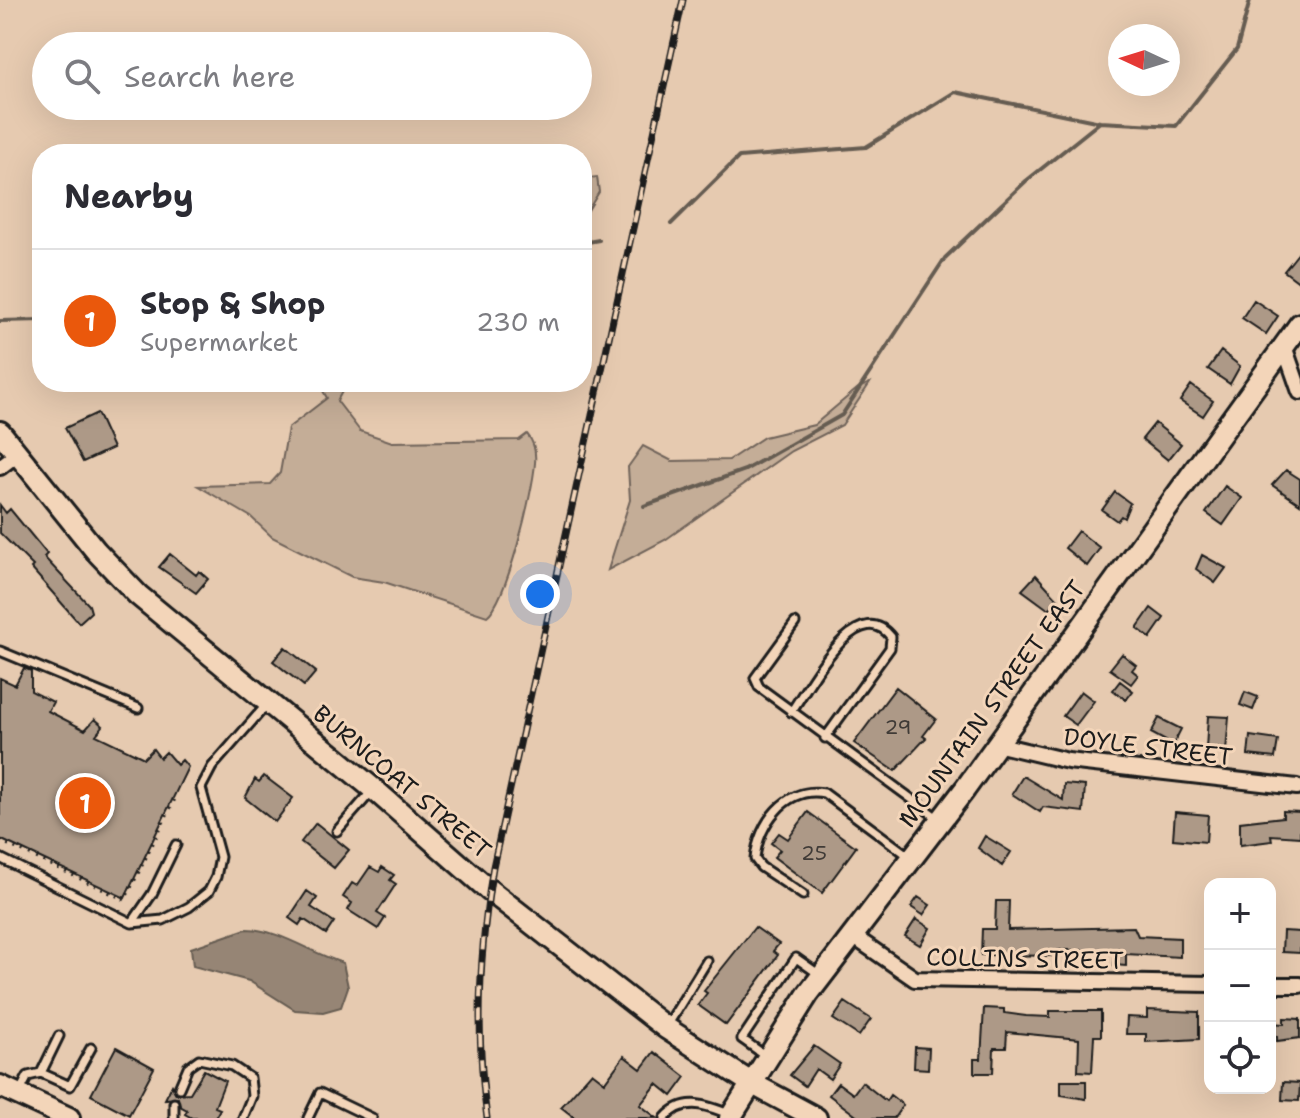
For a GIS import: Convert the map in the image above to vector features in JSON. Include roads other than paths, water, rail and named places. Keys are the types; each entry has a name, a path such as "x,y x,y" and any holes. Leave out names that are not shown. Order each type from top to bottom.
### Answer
{"main road":[{"name":"MOUNTAIN STREET EAST","path":"731,1116 822,976 941,820 1300,324"},
{"name":"BURNCOAT STREET","path":"0,432 119,577 374,789 489,890 666,1028 751,1083 816,1118"},
{"path":"9,1090 42,1112 69,1118"}],"street":[{"path":"1284,346 1300,392"},
{"path":"0,467 17,454"},
{"name":"DOYLE STREET","path":"996,744 1068,761 1297,787"},
{"name":"COLLINS STREET","path":"853,936 915,979 1204,984"},
{"path":"1276,985 1300,985"}],"lane":[{"path":"791,712 848,632 869,622 882,625 891,637 890,648 825,738"},
{"path":"795,623 755,678 759,687 941,820"},
{"path":"0,651 138,708"},
{"path":"0,858 132,923 163,920 189,907 209,891 220,857 201,788 212,767 269,703"},
{"path":"337,831 374,789"},
{"path":"803,895 761,867 755,859 757,840 788,797 808,790 824,793 911,858"},
{"path":"132,923 152,894 176,845"},
{"path":"767,1057 742,1039 796,958 822,976"},
{"path":"666,1028 707,961"},
{"path":"41,1073 59,1036"},
{"path":"9,1090 28,1076 41,1073 70,1086 91,1048"},
{"path":"179,1088 188,1067 199,1059 232,1066 250,1078 252,1096 243,1118"},
{"path":"308,1118 320,1093 372,1118"},
{"path":"174,1103 174,1118"},
{"path":"665,1118 674,1109 692,1103 731,1116"}],"waterway":[{"path":"671,224 739,157 866,147 955,92 1100,122 1176,126 1237,49 1250,0"},
{"path":"644,506 745,470 842,415 945,258 1026,181 1100,122"},
{"path":"592,241 599,240"},
{"path":"0,321 32,320"}],"railway":[{"path":"487,1118 481,1055 480,992 484,930 493,867 683,0"}],"place":[{"name":"Stop & Shop","path":"85,803"}]}
